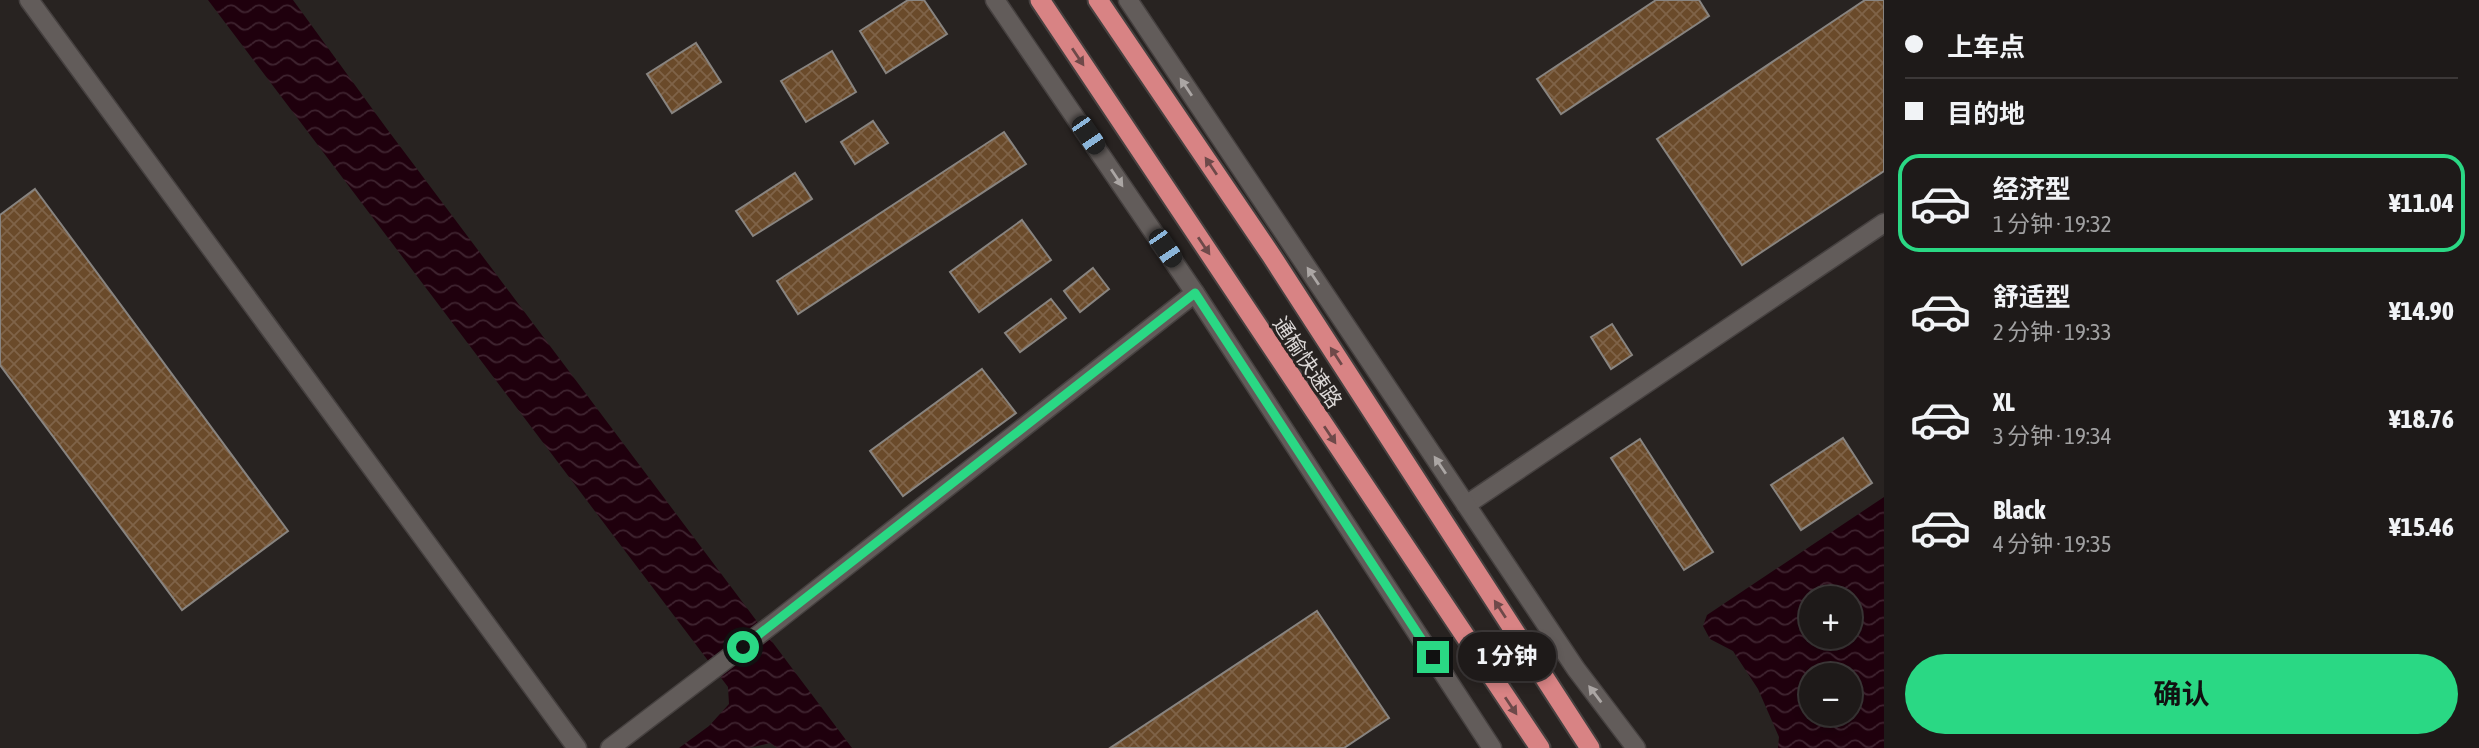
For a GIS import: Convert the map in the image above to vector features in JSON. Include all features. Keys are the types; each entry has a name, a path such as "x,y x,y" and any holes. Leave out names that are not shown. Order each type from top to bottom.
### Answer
{"highway":[{"name":"通榆快速路","path":"1040,0 1540,748"},
{"name":"通榆快速路","path":"1098,0 1271,255 1590,748"}],"street":[{"path":"29,0 577,748"},
{"path":"995,0 1195,293 1492,748"},
{"path":"1128,0 1576,669 1636,748"},
{"path":"1466,505 1884,223"},
{"path":"610,748 778,620 1195,293"}],"water":[{"path":"208,0 293,0 852,748 777,748 770,743 749,748 679,748 709,726 729,704 728,687"},
{"path":"1884,497 1884,748 1778,748 1779,737 1758,689 1733,651 1710,639 1703,626 1707,615"}],"building":[{"path":"908,0 924,0 947,34 886,73 860,31"},
{"path":"1656,0 1699,0 1709,16 1561,114 1537,79"},
{"path":"1865,0 1884,0 1884,171 1742,265 1657,139"},
{"path":"696,43 721,82 672,113 647,74"},
{"path":"832,51 856,92 806,122 781,81"},
{"path":"873,121 888,143 855,164 841,142"},
{"path":"1004,132 1026,164 798,314 777,281"},
{"path":"795,173 812,199 753,236 736,211"},
{"path":"35,189 288,531 182,610 0,365 0,215"},
{"path":"1022,220 1051,260 979,312 950,272"},
{"path":"1093,268 1109,289 1080,312 1064,291"},
{"path":"1051,299 1066,318 1020,352 1005,333"},
{"path":"1612,324 1632,355 1611,369 1591,337"},
{"path":"982,369 1016,413 903,496 870,451"},
{"path":"1843,438 1872,483 1801,530 1771,485"},
{"path":"1640,439 1713,552 1684,570 1611,458"},
{"path":"1317,611 1389,718 1344,748 1110,748"}],"route":[{"path":"743,647 1195,293 1433,657"}]}
